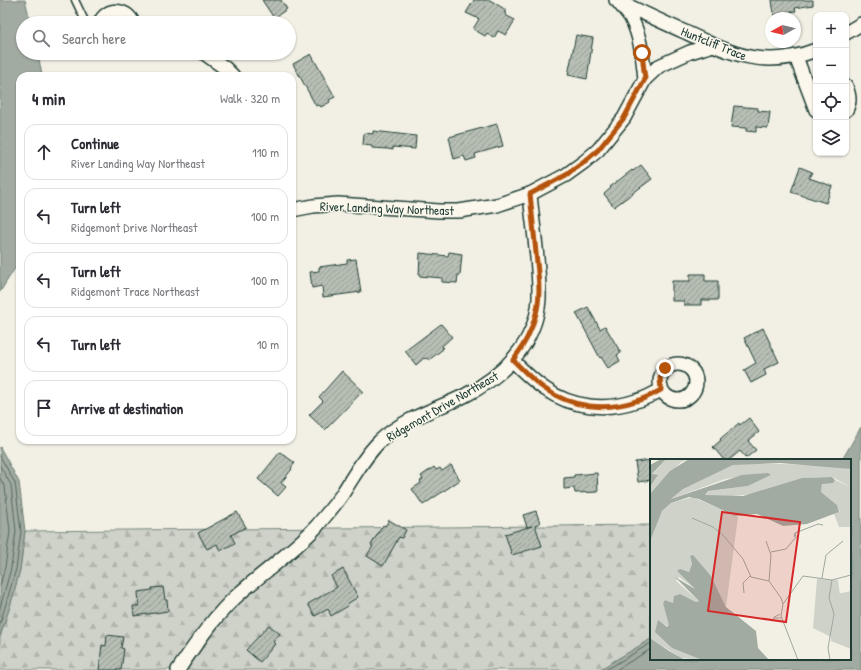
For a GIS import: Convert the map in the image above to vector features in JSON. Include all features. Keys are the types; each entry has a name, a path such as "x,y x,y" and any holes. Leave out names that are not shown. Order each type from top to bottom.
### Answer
{"street":[{"name":"Huntcliff Trace","path":"617,0 733,54 755,59 775,60 796,57 813,51"},
{"path":"617,0 631,18 637,34 642,53 645,79"},
{"path":"104,16 112,11 119,11 128,16"},
{"path":"849,31 861,24"},
{"name":"River Landing Way Northeast","path":"296,209 338,204 459,211 497,205 530,194 566,175 598,150 624,118 645,79 659,66 690,52 714,46"},
{"path":"796,57 813,102"},
{"path":"214,60 229,72"},
{"name":"Ridgemont Drive Northeast","path":"178,670 200,637 239,594 300,542 317,525 340,497 364,459 381,440 404,424 486,384 513,360 530,332 536,316 539,301 539,280 530,194"},
{"path":"513,360 533,380 546,390 562,399 580,405 600,407 620,406 638,401 661,390"}],"lane":[{"path":"75,0 83,16"}],"green space":[{"path":"650,525 650,640 599,670 0,670 0,637 20,570 25,531"}],"water":[{"path":"0,0 25,0 29,16 16,16 16,60 39,60 41,72 16,72 16,266 0,292"},
{"path":"861,427 861,670 599,670 650,640 650,660 851,660 851,459 843,459"},
{"path":"0,447 19,482 25,531 20,570 0,637"}],"building":[{"path":"262,0 281,0 287,9 277,16 273,16"},
{"path":"474,0 490,0 506,10 504,12 506,13 505,15 515,20 506,35 498,31 494,38 487,33 485,36 473,29 479,19 466,13"},
{"path":"772,0 813,0 813,5 795,8 796,11 774,12"},
{"path":"576,35 593,38 587,79 568,75"},
{"path":"311,54 335,97 321,107 319,105 316,106 293,64"},
{"path":"734,106 758,108 758,111 770,112 768,128 756,127 756,132 746,131 746,128 731,127"},
{"path":"497,124 503,146 475,154 476,158 466,161 464,156 454,159 449,137"},
{"path":"373,131 416,136 415,149 393,147 393,150 372,148 372,146 363,145 364,133 373,134"},
{"path":"641,165 652,179 614,207 604,194 611,188 610,187"},
{"path":"800,167 812,172 809,178 832,186 826,203 791,192"},
{"path":"449,252 462,254 460,275 458,275 457,283 442,282 442,278 419,276 420,253 448,256"},
{"path":"356,259 361,292 323,297 322,286 312,288 310,272 319,271 319,267 347,263 347,260"},
{"path":"690,274 705,274 705,281 718,281 718,300 701,300 701,305 684,305 684,301 672,301 672,281 690,281"},
{"path":"588,307 600,329 605,326 621,353 617,355 620,361 608,368 601,357 600,358 576,313"},
{"path":"441,324 452,337 442,346 443,349 429,360 428,358 424,358 416,365 405,351"},
{"path":"763,328 779,362 764,369 766,375 751,383 744,370 756,363 744,338"},
{"path":"342,371 363,391 325,430 309,415 323,401 319,397"},
{"path":"749,418 759,432 748,441 756,450 746,458 740,451 730,459 723,459 713,447 739,423 740,425"},
{"path":"280,452 295,463 281,483 286,487 278,496 258,479"},
{"path":"650,460 650,480 638,482 635,462"},
{"path":"451,465 460,480 423,505 412,489 421,483 420,481 423,479 421,476 434,467 436,470 440,468 442,471"},
{"path":"597,473 598,492 575,493 574,488 564,489 564,478 574,477 574,475"},
{"path":"536,511 540,523 535,525 542,546 512,555 505,534 532,526 527,527 523,515"},
{"path":"237,512 246,527 231,535 235,543 220,551 217,544 207,549 198,533"},
{"path":"389,520 406,530 402,538 399,537 383,566 367,556 373,546 371,545 383,525 385,526"},
{"path":"343,569 358,597 347,604 348,606 331,616 328,609 315,616 308,604 337,587 331,576"},
{"path":"163,587 165,600 167,600 168,611 134,616 133,606 139,606 138,592"},
{"path":"269,625 280,634 273,642 275,644 260,662 246,650"},
{"path":"107,635 123,637 121,648 124,649 121,670 99,670 102,645 106,646"}],"route":[{"path":"642,53 645,79 624,118 598,150 584,162 566,175 530,194 539,280 539,301 536,316 530,332 513,360 533,380 546,390 562,399 580,405 600,407 620,406 638,401 661,390 660,378 665,368"}]}
